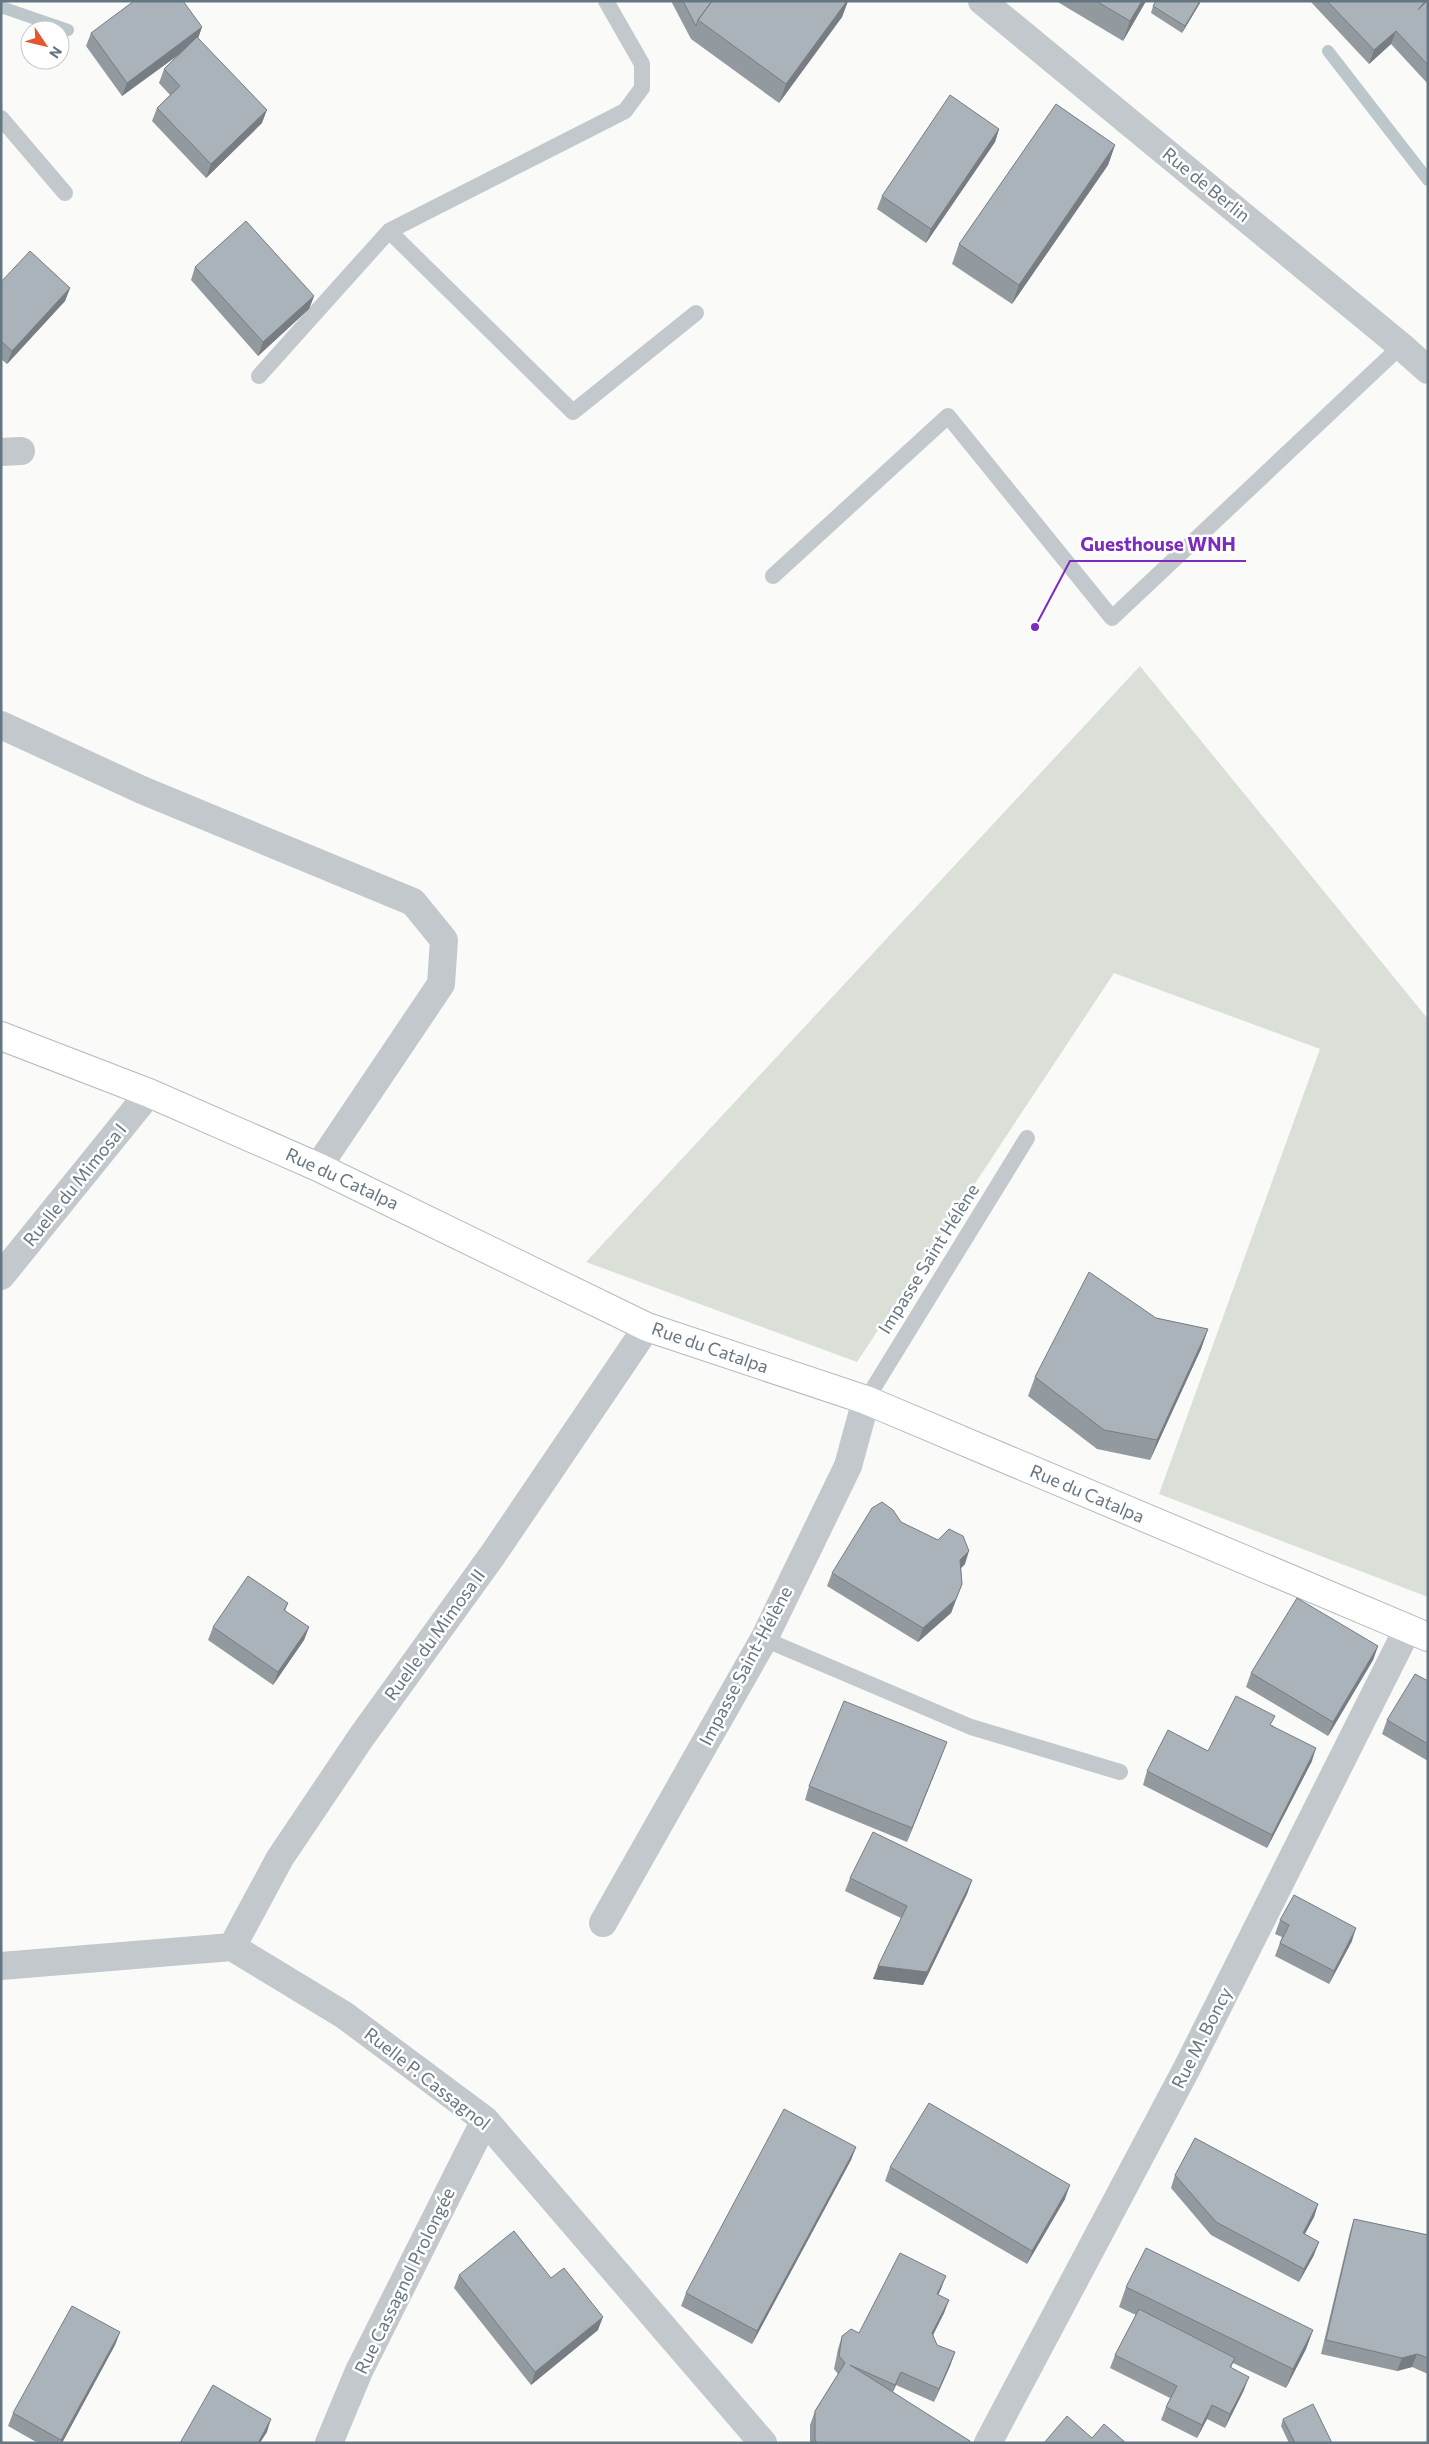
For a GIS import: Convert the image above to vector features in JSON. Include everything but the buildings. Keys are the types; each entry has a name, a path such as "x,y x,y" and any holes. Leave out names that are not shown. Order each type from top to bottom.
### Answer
{"street":[{"name":"Rue de Berlin","path":"982,1 1428,370"},
{"path":"1,726 142,790 413,902 444,940 441,984 318,1166"},
{"name":"Rue du Catalpa","path":"1,1036 149,1093 318,1166 647,1327 866,1400 1417,1633"},
{"name":"Ruelle du Mimosa I","path":"1,1276 149,1093"},
{"name":"Ruelle du Mimosa II","path":"232,1947 280,1858 362,1736 494,1553 647,1327"},
{"name":"Impasse Saint-Hélène","path":"603,1923 764,1639 848,1466 866,1400"},
{"name":"Rue M. Boncy","path":"988,2443 1417,1633"},
{"path":"1,1966 232,1947"},
{"name":"Ruelle P. Cassagnol","path":"232,1947 344,2015 485,2120 763,2443"},
{"name":"Rue Cassagnol Prolongée","path":"329,2443 359,2371 485,2120"}],"lane":[{"path":"258,376 389,231 625,111 642,88 642,64 606,1"},
{"path":"1,118 65,193"},
{"path":"389,231 573,412 696,313"},
{"path":"773,576 948,416 1112,618 1401,346"},
{"name":"Impasse Saint Hélène","path":"866,1400 1027,1138"},
{"path":"764,1639 971,1727 1120,1772"}],"shaded area":[{"path":"1140,666 1428,1019 1428,1597 1159,1494 1320,1049 1114,973 857,1362 586,1262"}],"waterway":[{"path":"1,7 39,20"},
{"path":"1328,51 1428,180"}],"place":[{"name":"Guesthouse WNH","path":"1035,627"}]}
